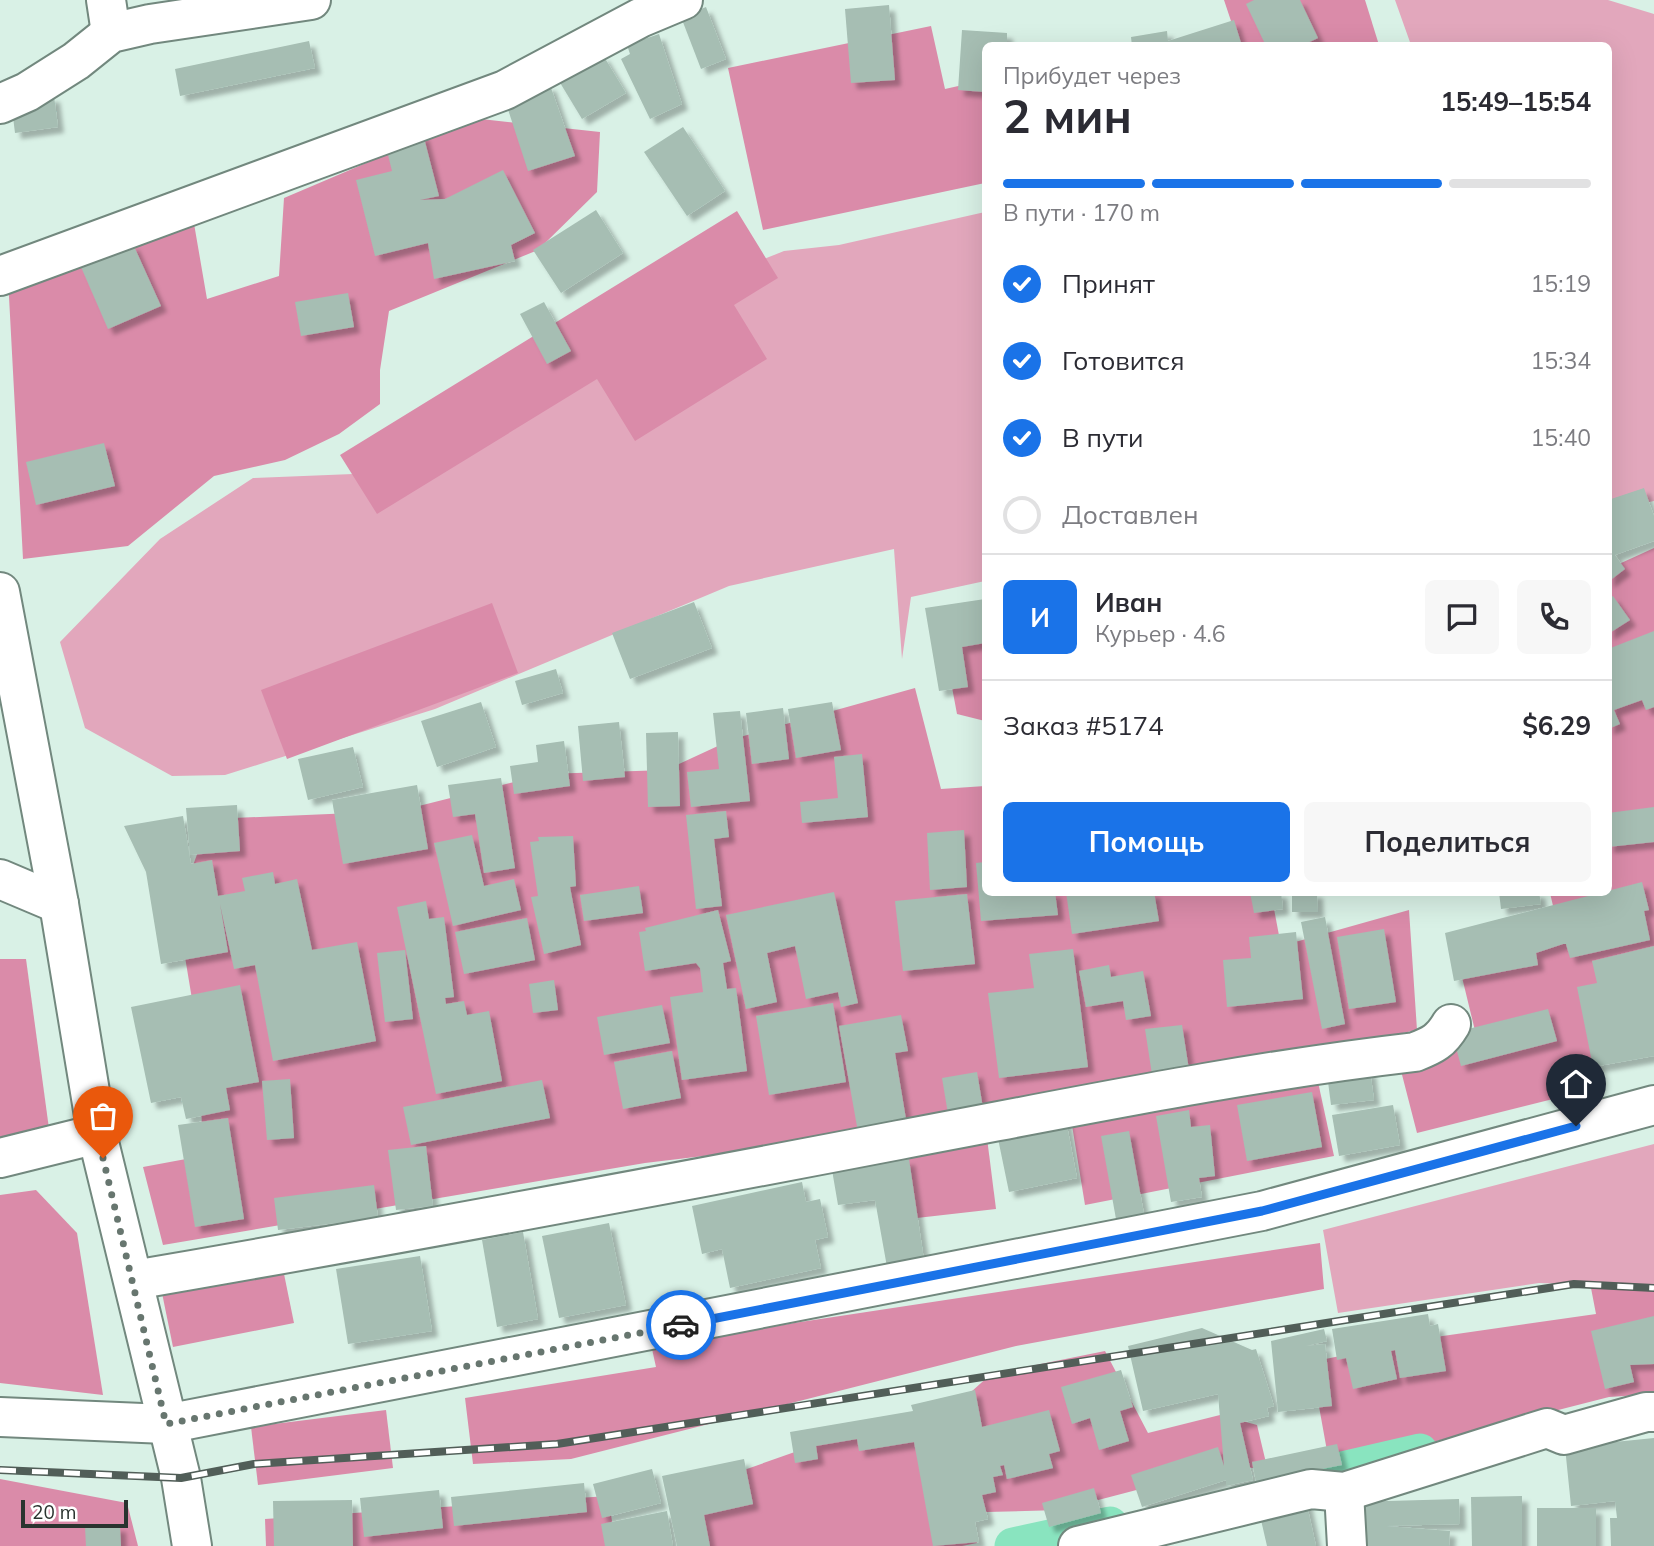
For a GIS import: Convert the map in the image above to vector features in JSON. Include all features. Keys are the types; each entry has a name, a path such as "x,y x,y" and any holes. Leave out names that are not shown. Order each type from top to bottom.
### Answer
{"street":[{"path":"0,104 27,92 76,61 108,17 149,24 311,0"},
{"path":"0,276 505,90 640,18 683,0"},
{"path":"0,592 59,904 97,1134 181,1478 192,1546"},
{"path":"0,879 59,904"},
{"path":"134,1280 363,1240 1003,1119 1277,1071 1415,1052 1434,1045 1443,1038 1451,1024"},
{"path":"0,1417 166,1424 1262,1211 1654,1105"},
{"path":"0,1158 97,1134"},
{"path":"1078,1546 1311,1489 1344,1492 1547,1428 1564,1435 1654,1412"},
{"path":"1344,1492 1348,1546"}],"shaded area":[{"path":"1224,0 1365,0 1378,42 1238,42"},
{"path":"1395,0 1608,0 1654,14 1654,501 1612,509 1612,42 1410,42"},
{"path":"931,26 945,89 982,81 982,184 763,230 728,68"},
{"path":"472,118 600,132 597,192 538,250 389,311 380,370 380,404 339,434 285,460 214,476 128,546 23,559 8,278 192,212 207,299 279,276 284,198"},
{"path":"737,211 778,278 734,305 767,359 635,441 597,379 377,514 340,455"},
{"path":"982,213 982,582 911,597 902,659 894,549 729,586 435,709 225,775 172,776 85,728 60,642 160,539 253,478 353,474 717,278 784,251 839,245"},
{"path":"1654,548 1654,813 1612,821 1612,567"},
{"path":"492,603 518,673 287,759 261,690"},
{"path":"982,622 982,720 957,714 942,634"},
{"path":"915,688 941,789 982,786 982,896 1272,896 1281,946 1409,910 1417,1030 963,1125 645,1163 163,1245 143,1167 202,1156 201,1053 177,909 210,819 399,811 546,774 666,770 733,739"},
{"path":"1654,831 1654,991 1585,1008 1605,1086 1417,1133 1399,1063 1478,1043 1460,969 1562,944 1551,896 1612,896 1612,841"},
{"path":"0,959 26,959 50,1136 0,1146"},
{"path":"1315,1068 1334,1156 1085,1205 1070,1113"},
{"path":"987,1138 996,1209 908,1219 899,1148"},
{"path":"1654,1144 1654,1287 1539,1283 1338,1313 1323,1230"},
{"path":"36,1190 77,1233 103,1395 0,1383 0,1195"},
{"path":"1320,1243 1324,1289 1016,1346 571,1459 473,1464 465,1398 656,1367 652,1349 794,1323"},
{"path":"283,1269 294,1323 173,1347 162,1293"},
{"path":"1654,1285 1654,1394 1609,1397 1350,1463 1329,1462 1311,1362 1422,1339 1596,1314 1591,1288"},
{"path":"1105,1351 1148,1433 1220,1415 1257,1425 1267,1467 1213,1470 1060,1510 986,1512 951,1410 991,1374"},
{"path":"386,1410 393,1468 258,1485 251,1427"},
{"path":"936,1426 977,1543 962,1546 693,1546 689,1507 724,1477 846,1434"},
{"path":"0,1479 127,1503 138,1546 0,1546"},
{"path":"608,1496 616,1546 266,1546 265,1519"}],"building":[{"path":"1254,0 1300,0 1318,38 1310,42 1264,42 1246,4"},
{"path":"889,5 895,80 851,83 845,9"},
{"path":"706,7 726,59 701,69 681,17"},
{"path":"1234,20 1241,42 1132,42 1131,37 1167,31 1168,41"},
{"path":"962,30 1007,33 1007,42 982,42 982,92 958,90"},
{"path":"659,34 682,104 650,119 621,59 630,54 627,45"},
{"path":"309,41 315,68 180,96 175,69"},
{"path":"603,55 626,93 582,119 559,81"},
{"path":"550,85 575,156 528,171 502,91"},
{"path":"54,96 58,127 15,133 11,101"},
{"path":"683,127 725,191 687,216 644,152"},
{"path":"423,134 439,196 420,200 445,199 503,170 535,233 511,245 515,261 434,279 428,243 375,256 356,180 392,171 385,143"},
{"path":"596,210 623,253 561,293 533,250"},
{"path":"133,244 161,306 108,329 81,267"},
{"path":"348,293 354,327 301,336 295,302"},
{"path":"544,302 571,351 547,364 520,314"},
{"path":"104,443 115,486 36,505 26,462"},
{"path":"1644,488 1654,516 1654,541 1615,555 1625,569 1612,579 1612,499"},
{"path":"1612,597 1630,620 1612,631"},
{"path":"982,599 982,644 962,647 968,687 939,691 925,608"},
{"path":"694,602 712,648 630,679 612,633"},
{"path":"1654,631 1654,707 1646,710 1642,700 1614,710 1620,724 1612,727 1612,647"},
{"path":"556,669 563,693 522,705 515,681"},
{"path":"481,702 496,747 437,767 421,721"},
{"path":"832,702 841,750 796,758 788,709"},
{"path":"783,708 789,759 752,764 746,713"},
{"path":"740,711 750,801 691,807 687,772 719,769 713,713"},
{"path":"619,722 625,777 583,781 578,726"},
{"path":"678,732 680,806 648,807 646,733"},
{"path":"564,741 570,786 514,794 510,766 538,762 536,745"},
{"path":"353,747 363,787 308,800 298,759"},
{"path":"862,754 868,817 802,823 800,802 838,798 834,757"},
{"path":"501,778 515,868 484,873 475,814 453,817 448,785"},
{"path":"417,785 428,849 343,864 332,800"},
{"path":"237,805 240,851 190,855 186,808"},
{"path":"1654,807 1654,842 1612,847 1612,812"},
{"path":"726,811 729,837 714,839 722,906 696,909 686,815"},
{"path":"183,816 191,864 212,860 218,896 245,891 242,878 273,872 275,884 297,879 312,950 357,942 376,1041 273,1061 255,965 234,969 220,904 228,952 161,964 146,872 124,826"},
{"path":"964,830 967,887 930,890 927,833"},
{"path":"472,835 484,886 514,879 521,910 453,926 434,843"},
{"path":"573,836 576,886 570,887 581,945 544,954 531,897 538,896 530,842 539,841 538,837"},
{"path":"982,862 982,896 1056,896 1058,915 981,921 976,863"},
{"path":"1642,882 1649,910 1644,911 1650,940 1570,958 1566,944 1563,944 1536,953 1538,965 1454,981 1445,933 1588,896 1612,896 1612,890"},
{"path":"639,886 643,913 584,921 580,895"},
{"path":"834,892 858,1003 841,1007 838,992 806,999 795,946 767,953 777,1002 746,1009 726,915"},
{"path":"967,894 975,964 903,971 895,901"},
{"path":"1067,896 1155,896 1159,921 1072,934"},
{"path":"1251,896 1281,896 1283,909 1254,913"},
{"path":"1292,896 1317,896 1318,912 1292,912"},
{"path":"1499,896 1540,896 1541,904 1501,909"},
{"path":"426,901 429,919 444,917 454,997 445,998 446,1004 464,1001 467,1015 489,1011 502,1081 436,1094 397,907"},
{"path":"718,910 731,961 723,963 727,989 736,988 747,1071 682,1080 670,997 703,992 700,968 696,963 645,971 639,932 646,931 645,928"},
{"path":"1325,917 1345,1024 1322,1029 1301,922"},
{"path":"527,918 535,960 464,974 455,932"},
{"path":"1384,929 1396,1002 1349,1009 1337,937"},
{"path":"1296,932 1303,999 1227,1007 1223,960 1251,958 1249,937"},
{"path":"1654,946 1654,1056 1593,1067 1577,987 1597,983 1592,961"},
{"path":"1073,949 1088,1067 999,1078 988,993 1034,988 1029,954"},
{"path":"405,950 413,1019 385,1022 377,953"},
{"path":"1109,965 1111,977 1143,971 1151,1016 1126,1020 1123,1001 1086,1007 1079,971"},
{"path":"554,980 558,1010 533,1013 529,984"},
{"path":"240,985 259,1082 226,1088 230,1110 186,1119 181,1097 151,1103 131,1007"},
{"path":"833,1003 846,1082 769,1095 756,1016"},
{"path":"662,1005 670,1043 604,1055 597,1017"},
{"path":"1548,1009 1557,1041 1461,1066 1452,1033"},
{"path":"901,1015 908,1051 895,1053 907,1125 858,1132 839,1026"},
{"path":"1182,1025 1190,1076 1153,1081 1145,1029"},
{"path":"672,1051 681,1098 623,1109 614,1062"},
{"path":"1370,1070 1374,1100 1331,1105 1327,1074"},
{"path":"977,1072 984,1114 949,1120 942,1078"},
{"path":"290,1079 294,1138 267,1140 262,1081"},
{"path":"542,1080 550,1118 411,1145 403,1107"},
{"path":"1312,1092 1322,1147 1247,1161 1237,1105"},
{"path":"1393,1105 1400,1145 1339,1156 1332,1115"},
{"path":"1064,1110 1077,1178 1009,1192 995,1124"},
{"path":"1189,1110 1191,1127 1210,1125 1215,1176 1199,1178 1202,1197 1171,1202 1156,1116"},
{"path":"228,1118 244,1219 195,1227 178,1125"},
{"path":"1129,1131 1144,1214 1116,1219 1101,1136"},
{"path":"426,1146 433,1206 396,1210 388,1150"},
{"path":"909,1159 924,1260 887,1267 875,1200 838,1205 832,1170"},
{"path":"802,1182 806,1202 820,1199 828,1237 815,1240 821,1268 730,1288 722,1249 702,1254 692,1206"},
{"path":"374,1185 378,1218 278,1230 274,1198"},
{"path":"609,1223 626,1305 559,1318 542,1236"},
{"path":"523,1232 538,1319 497,1327 482,1240"},
{"path":"420,1256 432,1331 348,1344 336,1269"},
{"path":"1428,1314 1430,1326 1438,1324 1446,1371 1400,1378 1395,1350 1391,1351 1397,1379 1353,1389 1346,1358 1337,1360 1332,1329"},
{"path":"1654,1316 1654,1364 1630,1365 1634,1382 1605,1389 1591,1331"},
{"path":"1202,1328 1252,1350 1256,1349 1274,1406 1267,1408 1269,1416 1240,1423 1253,1480 1226,1486 1226,1480 1142,1507 1131,1475 1218,1447 1224,1466 1218,1394 1143,1411 1128,1346"},
{"path":"1324,1329 1327,1341 1306,1346 1325,1344 1332,1406 1278,1412 1271,1341"},
{"path":"1121,1370 1133,1407 1120,1411 1129,1441 1099,1450 1090,1418 1072,1424 1061,1387"},
{"path":"975,1390 982,1427 1049,1410 1060,1451 1049,1454 1053,1468 1007,1479 1004,1465 1000,1466 1003,1475 993,1477 996,1492 982,1495 988,1519 975,1522 979,1542 933,1546 914,1442 859,1451 857,1439 816,1446 818,1459 795,1463 790,1432 913,1411 911,1405"},
{"path":"1654,1438 1654,1546 1611,1546 1610,1518 1617,1518 1615,1501 1571,1506 1565,1447"},
{"path":"1337,1444 1342,1465 1256,1482 1252,1462"},
{"path":"744,1459 753,1504 704,1515 710,1546 677,1546 662,1476"},
{"path":"652,1469 661,1503 602,1518 593,1484"},
{"path":"584,1483 587,1512 454,1526 451,1497"},
{"path":"1094,1488 1101,1513 1049,1527 1042,1503"},
{"path":"439,1490 443,1528 364,1537 360,1498"},
{"path":"1305,1496 1316,1546 1267,1546 1258,1507"},
{"path":"1522,1496 1522,1546 1472,1546 1471,1497"},
{"path":"1459,1499 1460,1524 1386,1526 1450,1531 1449,1546 1354,1546 1352,1502"},
{"path":"352,1500 353,1546 274,1546 273,1501"},
{"path":"1537,1508 1596,1508 1596,1546 1537,1546"},
{"path":"667,1511 673,1546 605,1546 601,1524"},
{"path":"120,1526 121,1546 86,1546 85,1527"}],"waterway":[{"path":"1286,1483 1420,1452"},
{"path":"1013,1546 1110,1525"}],"railway":[{"path":"0,1470 181,1478 254,1464 557,1444 1574,1284 1654,1288"}],"way so far":[{"path":"103,1158 166,1424 681,1325"}],"route":[{"path":"681,1325 1262,1211 1576,1126"}]}
